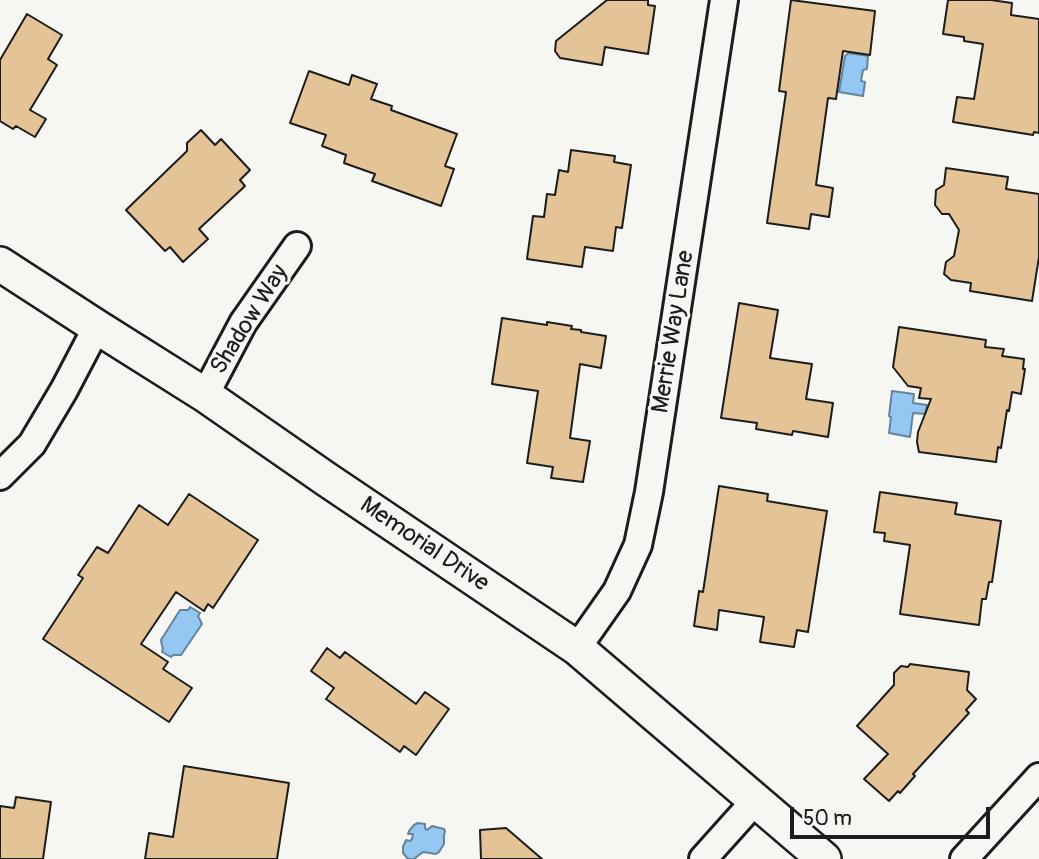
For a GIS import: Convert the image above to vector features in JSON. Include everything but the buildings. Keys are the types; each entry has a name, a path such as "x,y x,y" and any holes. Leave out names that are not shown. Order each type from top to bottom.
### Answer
{"street":[{"name":"Merrie Way Lane","path":"577,648 617,591 638,545 649,492 724,0"},
{"name":"Shadow Way","path":"205,395 243,323 297,246"},
{"name":"Memorial Drive","path":"0,264 205,395 577,648 824,859"},
{"path":"0,477 32,444 97,327"},
{"path":"964,859 1039,777"},
{"path":"703,859 755,801"}],"water":[{"path":"849,53 868,56 867,69 863,70 861,81 865,82 863,96 839,92 845,56"},
{"path":"892,391 914,394 913,403 927,405 925,414 913,413 910,437 889,433"},
{"path":"190,607 200,613 198,616 202,624 181,655 171,657 162,652 161,640 180,610 188,610"},
{"path":"418,823 425,824 427,830 432,826 444,829 444,844 436,854 423,852 414,859 408,859 403,853 403,847 406,840 412,839 413,834 408,834 409,831"}]}
